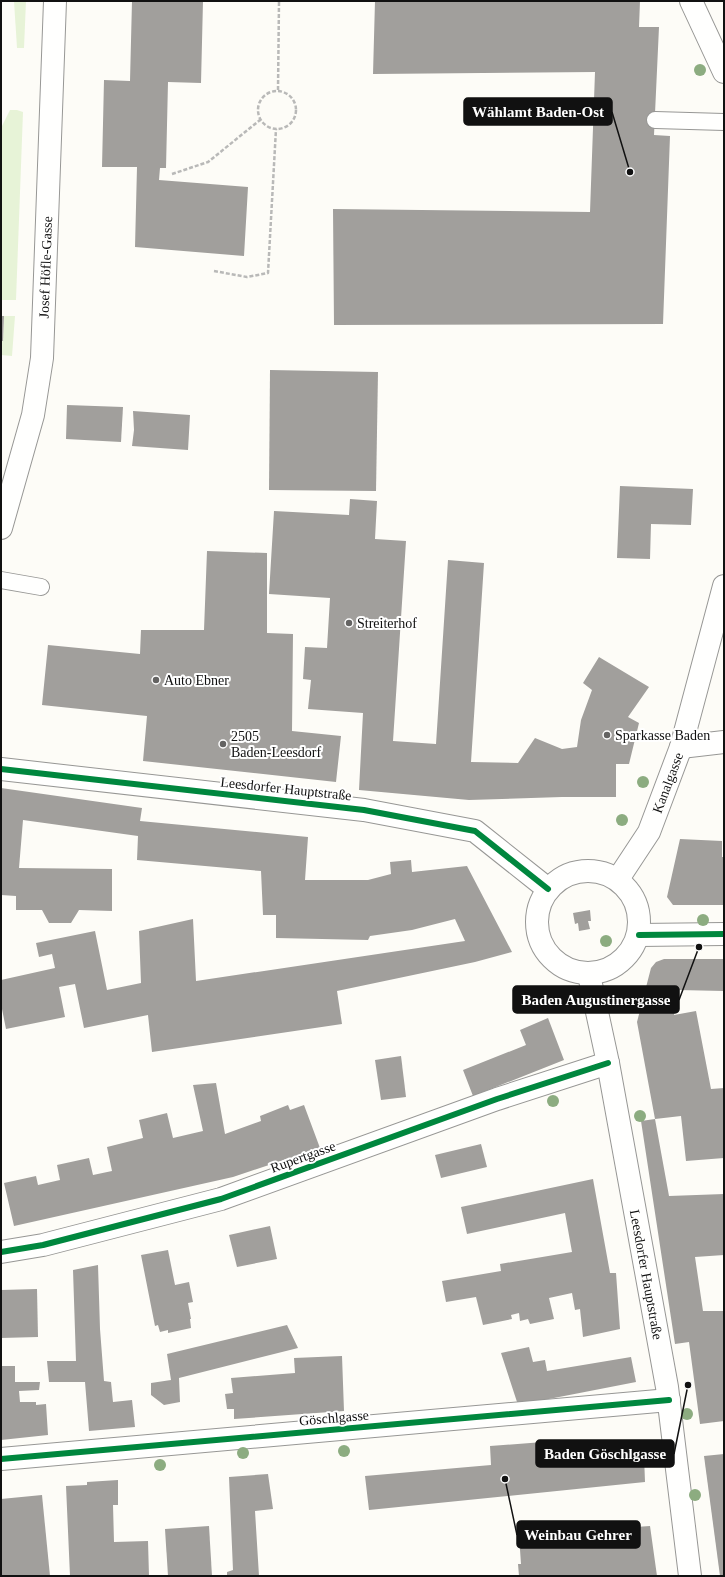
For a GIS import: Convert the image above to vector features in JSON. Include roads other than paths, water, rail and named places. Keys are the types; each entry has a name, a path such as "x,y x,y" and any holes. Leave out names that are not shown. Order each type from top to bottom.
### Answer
{"street":[{"name":"Josef Höfle-Gasse","path":"1,528 33,415 42,358 55,1"},
{"path":"692,1 724,72"},
{"name":"Kanalgasse","path":"618,879 649,832 681,747 724,586"},
{"path":"681,747 724,742"},
{"name":"Leesdorfer Hauptstraße","path":"1,769 364,810 475,831 548,889"},
{"path":"589,870 618,879 636,902 639,936 619,965 589,975 567,971 546,955 536,919 548,889 564,876 589,870"},
{"path":"639,936 724,934"},
{"name":"Leesdorfer Hauptstraße","path":"589,975 608,1062 669,1400 690,1576"},
{"name":"Rupertgasse","path":"1,1252 43,1245 221,1199 497,1100 608,1062"},
{"name":"Göschlgasse","path":"1,1459 669,1400"}],"lane":[{"path":"655,120 724,122"},
{"path":"1,580 41,587"}],"place":[{"name":"Wählamt Baden-Ost","path":"630,172"},
{"name":"Streiterhof","path":"349,623"},
{"name":"Auto Ebner","path":"156,680"},
{"name":"Sparkasse Baden","path":"607,735"},
{"name":"2505 Baden-Leesdorf","path":"223,744"},
{"name":"Baden Augustinergasse","path":"699,947"},
{"name":"Baden Göschlgasse","path":"688,1385"},
{"name":"Weinbau Gehrer","path":"505,1479"}]}
